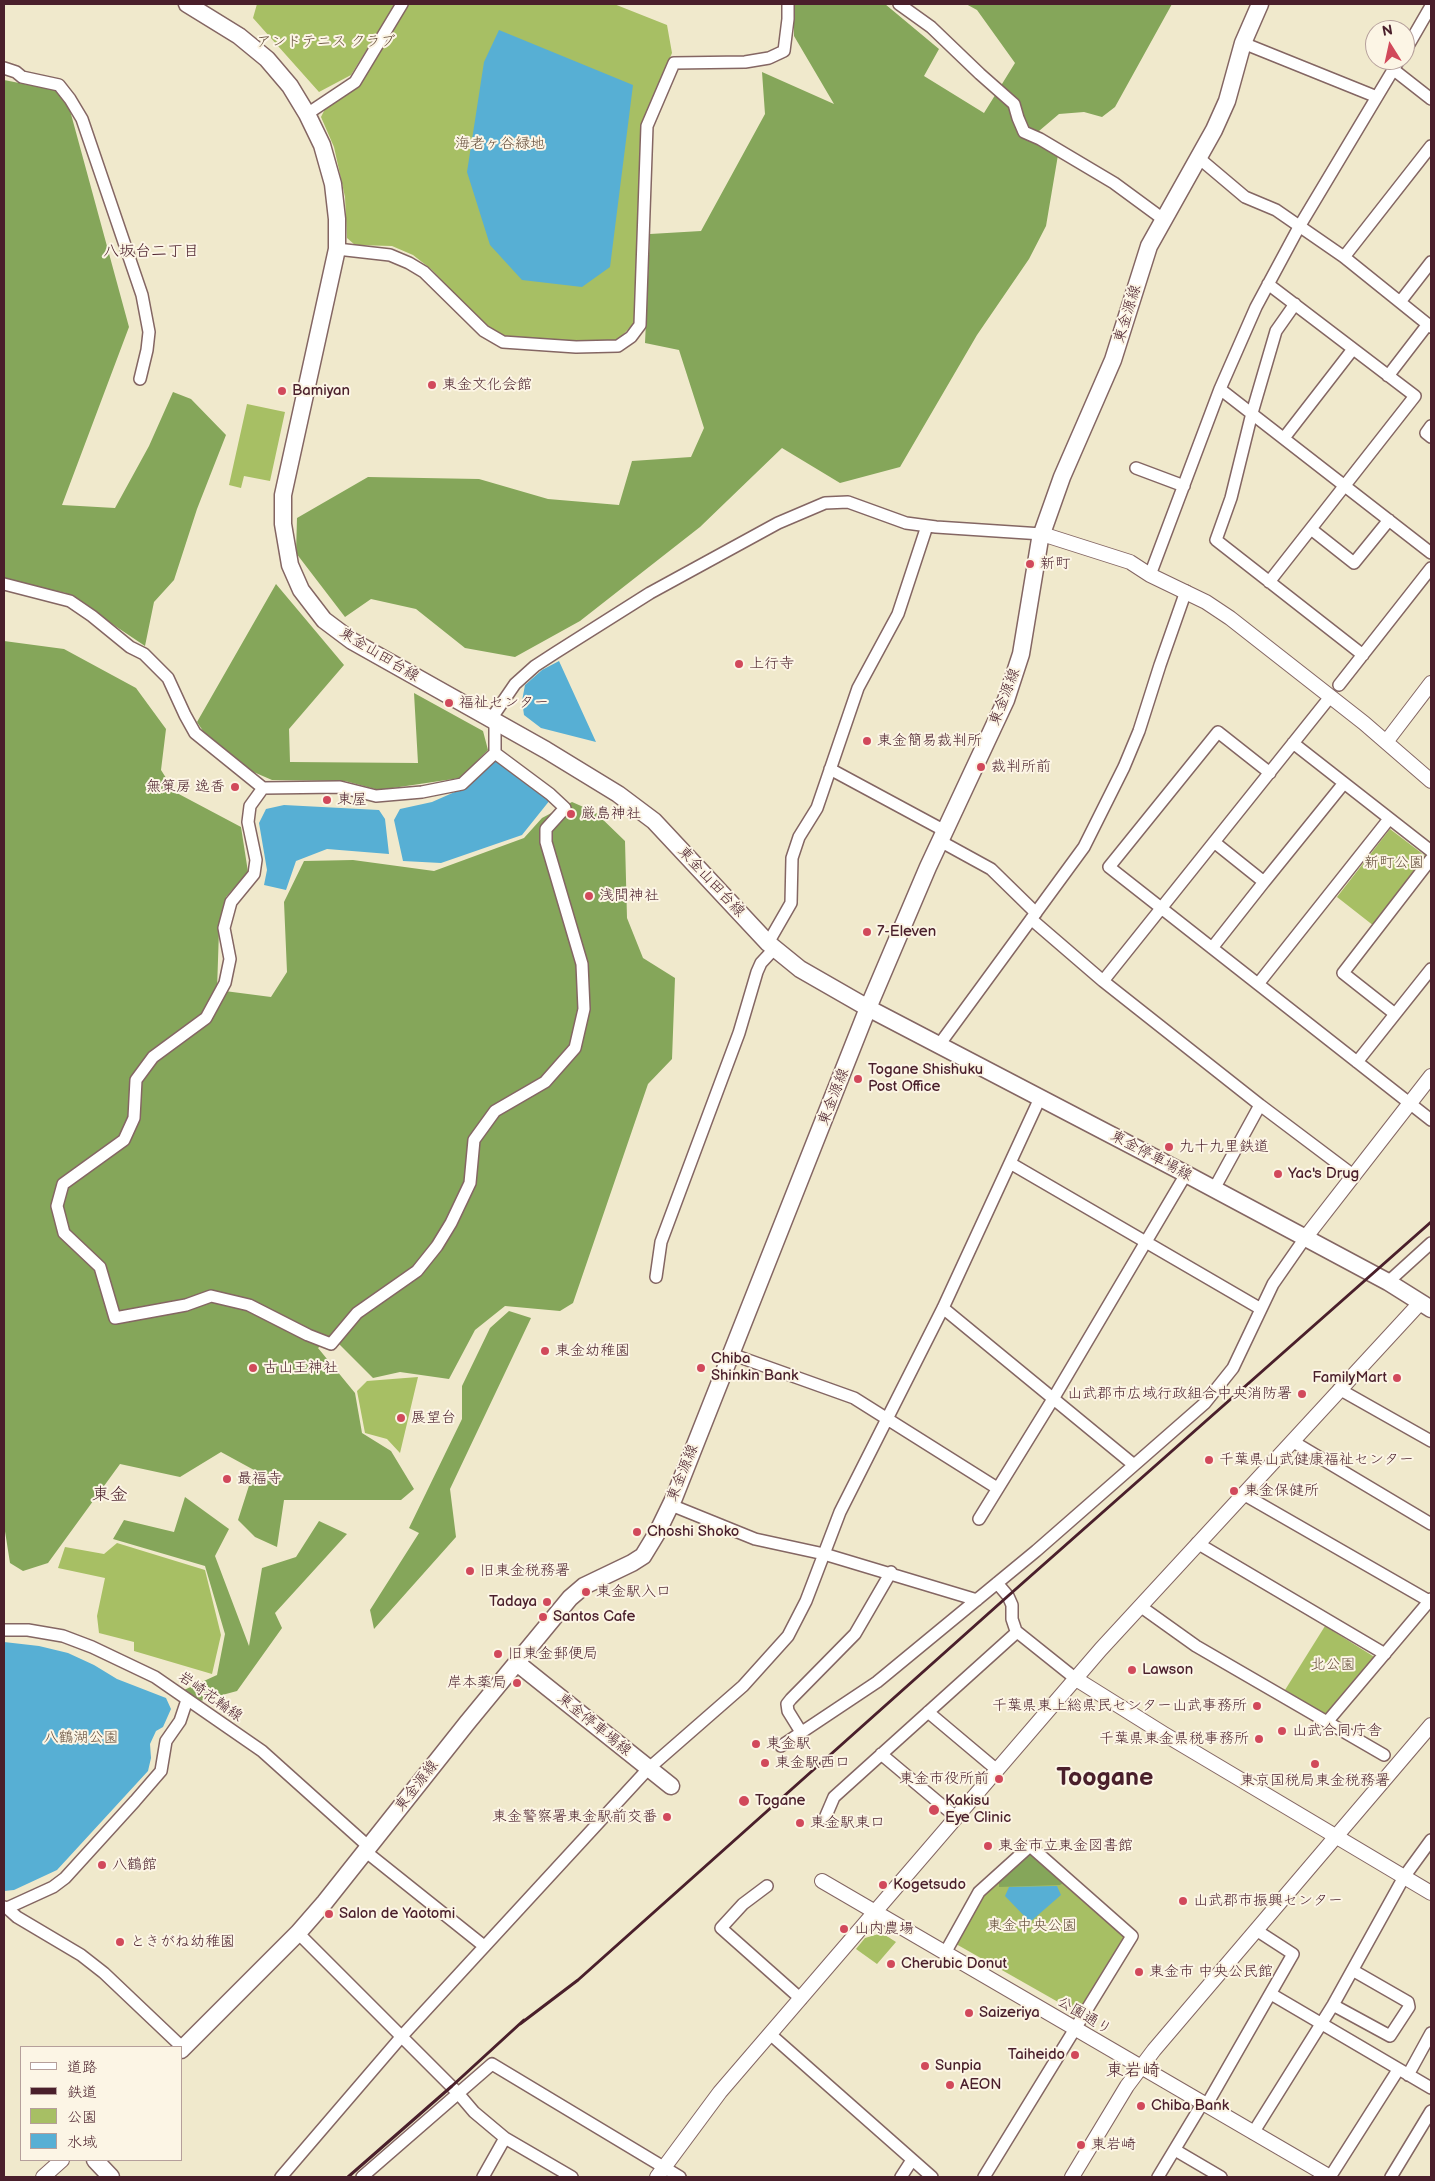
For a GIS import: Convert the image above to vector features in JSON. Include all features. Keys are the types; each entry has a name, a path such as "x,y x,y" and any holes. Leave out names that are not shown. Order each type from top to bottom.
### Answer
{"main road":[{"name":"東金山田台線","path":"187,4 239,36 267,59 290,86 307,114 322,145 332,184 337,218 337,249 283,495 283,524 290,564 301,590 324,620 352,642 618,794 654,821 771,946 800,969 868,1008"},
{"name":"東金源線","path":"182,2049 298,1933 467,1723 576,1592 584,1586 632,1564 649,1547 670,1505 868,1008 942,836 1012,683 1026,628 1042,534 1062,476 1114,360 1148,246 1200,158 1227,101 1243,43 1260,4"},
{"name":"東金停車場線","path":"868,1008 1186,1174 1388,1282 1426,1306"},
{"name":"東金停車場線","path":"517,1663 648,1769 672,1786"},
{"path":"96,2161 112,2177"}],"street":[{"path":"307,114 355,82 402,4"},
{"path":"337,249 390,255 409,263 424,272 484,331 503,342 604,348 618,346 631,337 640,325 646,126 674,63 746,62 769,58 784,51 788,4"},
{"path":"899,4 931,27 1014,104 1024,132 1040,139 1114,183 1163,219"},
{"path":"1415,35 1429,14"},
{"path":"1243,43 1377,97"},
{"path":"4,68 16,72 22,77 59,85 82,119 142,295 149,332 140,379"},
{"path":"1150,575 1220,389 1268,284 1299,227 1394,70"},
{"path":"1402,70 1431,99"},
{"path":"1344,258 1431,146"},
{"path":"1200,158 1245,197 1276,210 1344,258 1430,326 1388,376"},
{"path":"1400,302 1431,262"},
{"path":"1268,284 1415,396 1269,582"},
{"path":"1294,304 1276,331 1252,413 1231,498 1216,540 1363,654"},
{"path":"1284,438 1353,349"},
{"path":"1220,389 1431,553"},
{"path":"1431,426 1426,433 1431,437"},
{"path":"1136,468 1184,486"},
{"path":"264,788 250,806 248,822 256,860 254,874 231,902 224,928 230,959 225,983 206,1018 153,1057 136,1080 134,1118 124,1140 63,1184 57,1206 64,1233 100,1268 115,1318 186,1305 211,1296 249,1305 330,1344 357,1313 417,1271 437,1246 470,1183 474,1140 495,1111 545,1082 575,1048 584,1009 582,964 546,842 546,829 565,808 550,794 495,752 493,721 515,684 535,666 650,593 778,523 825,503 848,502 906,522 927,526 1042,534 1130,562 1150,575 1186,591 1230,618 1330,696 1431,781"},
{"path":"1311,529 1354,563 1389,520"},
{"path":"656,1276 660,1242 724,1074 757,972 791,903 792,858 799,837 817,808 858,688 898,614 927,526"},
{"path":"1339,685 1431,568"},
{"path":"4,584 70,601 130,647 144,654 168,678 196,734 264,788 340,787 376,796 422,792 462,784 495,752"},
{"path":"939,1045 1084,847 1124,767 1186,591"},
{"path":"1386,742 1431,683"},
{"path":"1104,981 1330,696"},
{"path":"1270,773 1218,732 1109,867 1431,1120"},
{"path":"1293,743 1431,851"},
{"path":"830,769 942,836 991,869 1033,916 1104,981 1260,1105 1353,1174"},
{"path":"1212,948 1344,783"},
{"path":"1258,984 1389,819"},
{"path":"1214,842 1264,882"},
{"path":"1395,1014 1343,973 1431,859"},
{"path":"1357,1062 1431,969"},
{"path":"780,1746 877,1682 997,1583 1204,1403 1220,1386 1244,1346 1273,1284 1353,1174 1431,1076"},
{"path":"281,2177 402,2036 648,1769 743,1686 788,1636 806,1601 840,1512 943,1308 1040,1098"},
{"path":"1214,1189 1260,1105"},
{"path":"1010,1162 1261,1309"},
{"path":"979,1519 1053,1399 1186,1174"},
{"path":"1388,1282 1431,1243"},
{"path":"661,2172 720,2092 1140,1606 1340,1388 1426,1306"},
{"path":"943,1308 1134,1465"},
{"path":"731,1354 854,1398 997,1488"},
{"path":"1340,1388 1431,1441"},
{"path":"1292,1441 1431,1524"},
{"path":"1243,1494 1431,1600 1327,1722"},
{"path":"670,1505 755,1539 824,1554 891,1572 977,1600"},
{"path":"1197,1543 1385,1654"},
{"path":"801,1732 788,1711 788,1704 791,1698 855,1634 891,1572"},
{"path":"997,1583 1008,1596 1012,1605 1012,1619 1017,1632 1076,1679 1164,1734 1431,1893"},
{"path":"1140,1606 1196,1646 1384,1755"},
{"name":"岩崎花輪線","path":"4,1630 63,1636 92,1647 156,1677 262,1751 367,1849 484,1946"},
{"path":"825,1818 834,1797 1017,1632"},
{"path":"179,2046 89,1961 17,1917 6,1908 53,1887 65,1878 136,1802 161,1771 166,1741 180,1722 187,1700"},
{"path":"928,1712 997,1770"},
{"path":"1072,2177 1140,2067 1337,1838 1431,1725"},
{"path":"881,1754 956,1817"},
{"path":"1253,2133 1354,1971 1404,1877 1431,1840"},
{"path":"945,1953 979,1892 1030,1846 1132,1936 984,2177"},
{"name":"公園通り","path":"822,1881 1330,2177"},
{"path":"767,1886 743,1904 721,1928 801,1999"},
{"path":"1158,2177 1204,2105 1293,1954 1256,1930"},
{"path":"298,1933 458,2092 474,2112 505,2138 572,2177"},
{"path":"1333,2005 1390,2036 1409,2007 1408,2002 1354,1971"},
{"path":"1271,1994 1431,2088"},
{"path":"1330,2177 1431,2033"},
{"path":"770,2034 932,2177"},
{"path":"362,2177 492,2064 661,2172 680,2177"},
{"path":"1391,2177 1431,2111"},
{"path":"483,2177 505,2138"},
{"path":"1175,2150 1221,2177"},
{"path":"901,2177 912,2160"},
{"path":"43,2177 61,2161"}],"green space":[{"name":"アンドテニス クラブ","path":"257,4 395,4 351,75 319,92 253,18"},
{"name":"海老ヶ谷緑地","path":"407,4 614,4 667,25 672,53 641,127 635,322 618,340 606,343 505,337 487,327 431,269 413,255 392,246 355,245 347,238 345,197 334,147 321,117 325,109 358,85"},
{"path":"794,4 885,4 939,49 924,76 984,113 1015,63 977,10 966,4 1172,4 1115,107 1102,117 1084,112 1059,114 1039,131 1058,155 1046,226 1029,259 977,335 900,467 840,483 782,448 700,527 580,621 515,657 465,648 416,609 371,599 345,617 296,553 297,518 368,477 479,479 548,499 619,505 632,461 691,457 704,428 679,350 645,343 650,234 701,231 765,114 762,72 834,104 794,36"},
{"path":"4,80 65,92 129,327 62,505 115,508 149,446 173,392 191,399 226,435 197,509 174,580 154,602 145,646 66,593 4,579"},
{"path":"247,404 285,412 270,481 244,476 241,488 229,485"},
{"path":"276,584 344,665 289,729 290,762 418,763 414,693 483,731 488,750 460,778 379,790 345,781 272,780 221,758 197,722"},
{"path":"4,641 64,649 136,688 166,729 161,770 175,792 241,827 248,872 226,897 219,930 217,990 271,997 287,972 284,902 304,861 353,860 434,871 524,838 542,818 572,802 595,812 625,841 627,918 643,958 675,978 672,1059 648,1084 573,1303 560,1311 505,1306 475,1330 449,1379 400,1372 373,1378 331,1336 318,1348 355,1393 362,1433 391,1451 414,1489 401,1500 284,1500 277,1547 255,1537 238,1520 254,1470 221,1452 180,1477 120,1464 48,1563 23,1571 10,1563 4,1525"},
{"name":"新町公園","path":"1390,829 1428,858 1374,926 1337,897"},
{"path":"509,1311 531,1318 450,1489 456,1537 374,1629 370,1610 419,1533 409,1528 462,1419 462,1386 490,1328"},
{"path":"418,1377 400,1453 387,1439 365,1433 357,1391 367,1381"},
{"path":"185,1497 229,1529 215,1556 249,1646 262,1568 296,1557 319,1521 347,1534 275,1613 282,1628 237,1691 200,1701 184,1690 217,1675 225,1634 205,1566 113,1539 124,1520 174,1532"},
{"path":"117,1543 205,1570 221,1635 212,1674 134,1651 134,1642 99,1633 97,1616 105,1578 58,1568 65,1547 104,1554"},
{"name":"北公園","path":"1325,1626 1376,1658 1325,1715 1285,1690"},
{"name":"東金中央公園","path":"1029,1852 1125,1938 1081,2015 956,1944 984,1895"},
{"path":"1029,1854 1063,1883 1060,1885 999,1887 999,1883"},
{"path":"882,1933 896,1942 877,1964 856,1949 865,1938"}],"water":[{"path":"499,30 633,85 610,267 582,287 522,280 490,245 467,172 484,62"},
{"path":"559,661 596,742 541,728 524,715 522,701 525,685 542,670"},
{"path":"496,758 550,800 522,835 441,863 403,861 394,820 400,809 432,802 466,787"},
{"path":"284,805 379,810 385,819 389,854 327,849 296,861 286,890 264,885 267,870 259,823 266,809"},
{"name":"八鶴湖公園","path":"4,1642 39,1646 68,1653 94,1665 117,1679 166,1698 171,1709 163,1727 156,1731 150,1744 151,1758 148,1771 57,1870 14,1890 4,1891"},
{"path":"1057,1886 1061,1895 1030,1922 1005,1896 1009,1887"}],"railway":[{"path":"520,2024 578,1980 1431,1222"},
{"path":"348,2177 524,2020"}],"place":[{"name":"東金文化会館","path":"432,385"},
{"name":"Bamiyan","path":"282,391"},
{"name":"新町","path":"1030,564"},
{"name":"上行寺","path":"739,664"},
{"name":"福祉センター","path":"449,703"},
{"name":"東金簡易裁判所","path":"867,741"},
{"name":"裁判所前","path":"981,767"},
{"name":"無策房 逸香","path":"235,787"},
{"name":"東屋","path":"327,800"},
{"name":"厳島神社","path":"571,814"},
{"name":"浅間神社","path":"589,896"},
{"name":"7-Eleven","path":"867,932"},
{"name":"Togane Shishuku Post Office","path":"858,1079"},
{"name":"九十九里鉄道","path":"1169,1147"},
{"name":"Yac's Drug","path":"1278,1174"},
{"name":"東金幼稚園","path":"545,1351"},
{"name":"古山王神社","path":"253,1368"},
{"name":"Chiba Shinkin Bank","path":"701,1368"},
{"name":"FamilyMart","path":"1397,1378"},
{"name":"山武郡市広域行政組合中央消防署","path":"1302,1394"},
{"name":"展望台","path":"401,1418"},
{"name":"千葉県山武健康福祉センター","path":"1209,1460"},
{"name":"最福寺","path":"227,1479"},
{"name":"東金保健所","path":"1234,1491"},
{"name":"Choshi Shoko","path":"637,1532"},
{"name":"旧東金税務署","path":"470,1571"},
{"name":"東金駅入口","path":"586,1592"},
{"name":"Tadaya","path":"547,1602"},
{"name":"Santos Cafe","path":"543,1617"},
{"name":"旧東金郵便局","path":"498,1654"},
{"name":"Lawson","path":"1132,1670"},
{"name":"岸本薬局","path":"517,1683"},
{"name":"千葉県東上総県民センター山武事務所","path":"1257,1706"},
{"name":"山武合同庁舎","path":"1282,1731"},
{"name":"千葉県東金県税事務所","path":"1259,1739"},
{"name":"東金駅","path":"756,1744"},
{"name":"東金駅西口","path":"765,1763"},
{"name":"東京国税局東金税務署","path":"1315,1764"},
{"name":"東金市役所前","path":"999,1779"},
{"name":"Togane","path":"744,1801"},
{"name":"Kakisu Eye Clinic","path":"934,1810"},
{"name":"東金警察署東金駅前交番","path":"667,1817"},
{"name":"東金駅東口","path":"800,1823"},
{"name":"東金市立東金図書館","path":"988,1846"},
{"name":"八鶴館","path":"102,1865"},
{"name":"Kogetsudo","path":"883,1885"},
{"name":"山武郡市振興センター","path":"1183,1901"},
{"name":"Salon de Yaotomi","path":"329,1914"},
{"name":"山内農場","path":"844,1929"},
{"name":"ときがね幼稚園","path":"120,1942"},
{"name":"Cherubic Donut","path":"891,1964"},
{"name":"東金市 中央公民館","path":"1139,1972"},
{"name":"Saizeriya","path":"969,2013"},
{"name":"Taiheido","path":"1075,2055"},
{"name":"Sunpia","path":"925,2066"},
{"name":"AEON","path":"950,2085"},
{"name":"Chiba Bank","path":"1141,2106"},
{"name":"東岩崎","path":"1081,2145"}],"district":[{"name":"八坂台二丁目","path":"151,252"},
{"name":"東金","path":"110,1495"},
{"name":"Toogane","path":"1105,1779"},
{"name":"東岩崎","path":"1133,2071"}]}
